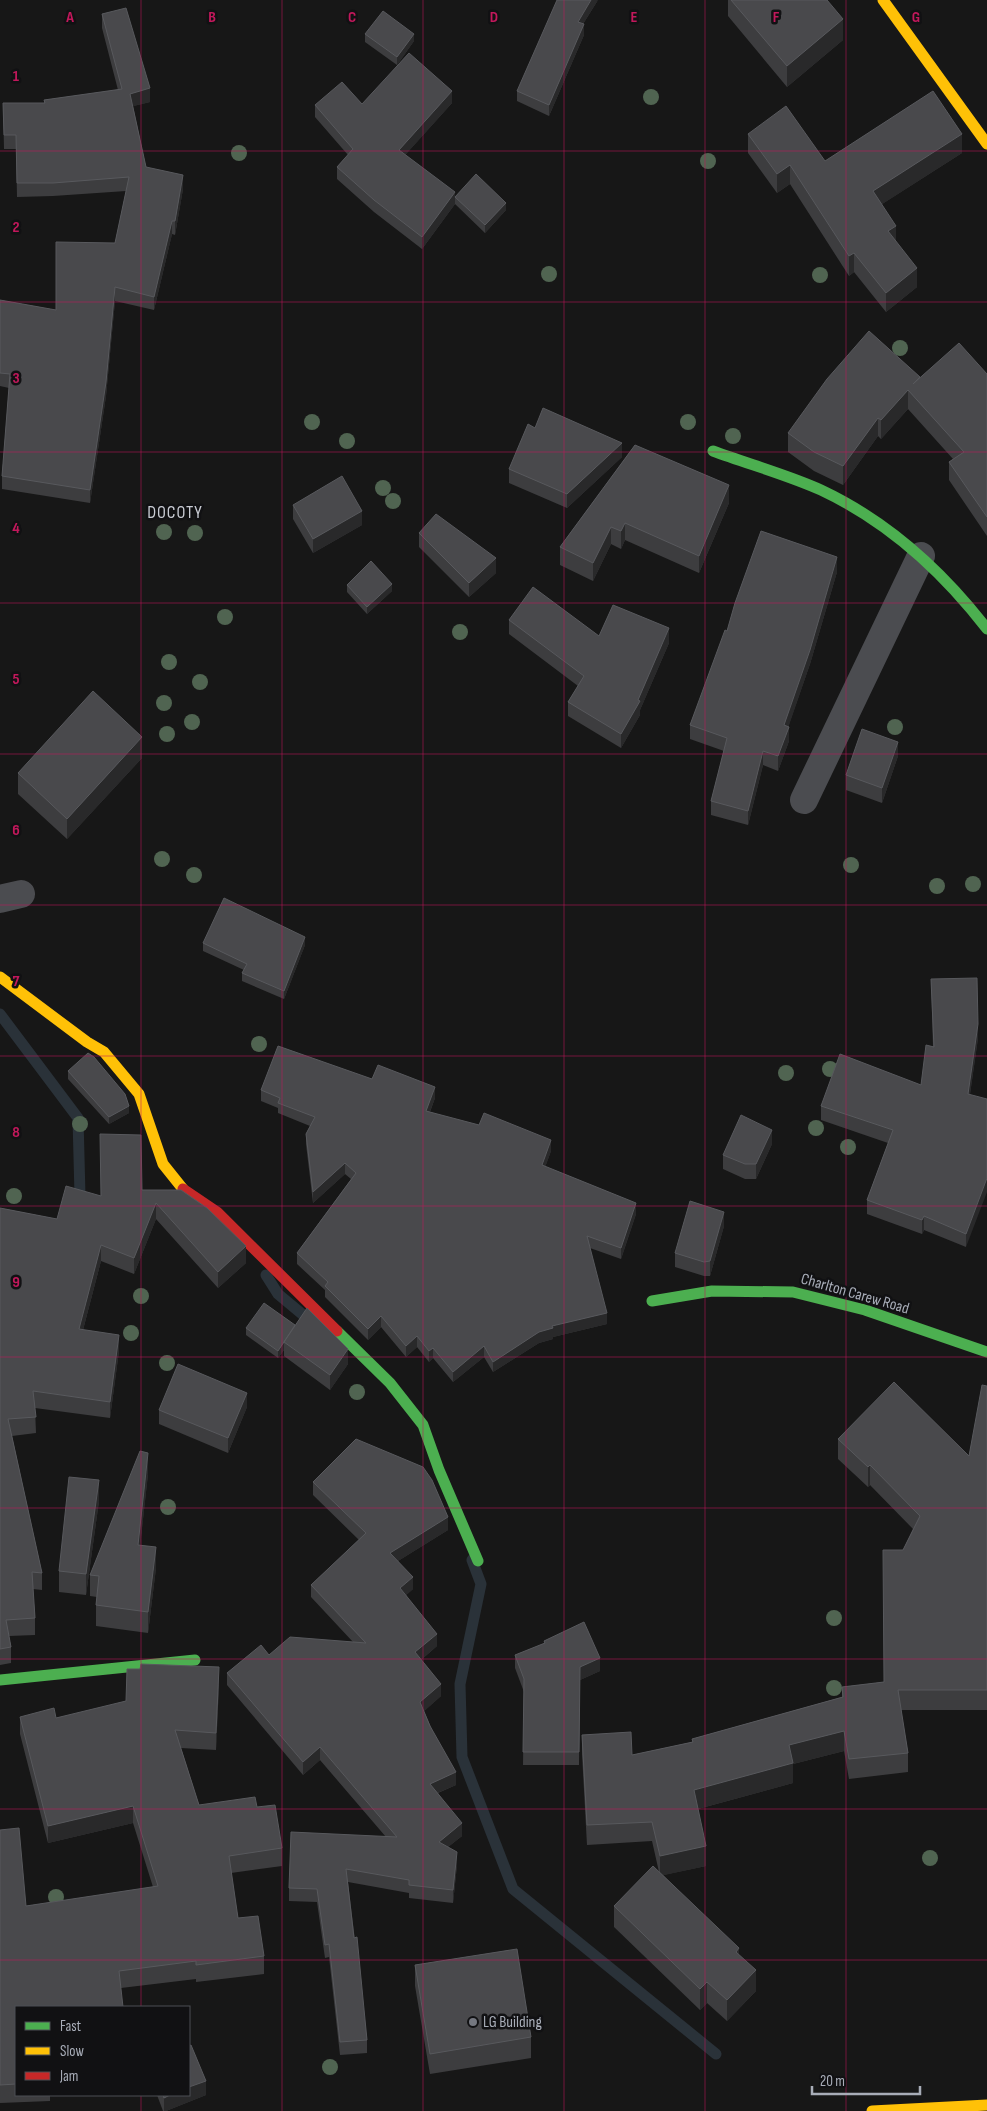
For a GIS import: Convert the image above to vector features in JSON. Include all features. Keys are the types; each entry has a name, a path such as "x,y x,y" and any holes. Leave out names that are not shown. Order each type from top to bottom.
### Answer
{"street":[{"path":"883,0 987,144"},
{"path":"713,452 821,490 868,517 921,556 962,596 987,629"},
{"path":"804,800 921,556"},
{"path":"0,977 87,1042 104,1052 140,1094 163,1164 184,1190 217,1212 390,1383 423,1425 439,1470 478,1561"},
{"name":"Charlton Carew Road","path":"652,1301 712,1291 793,1292 865,1310 987,1352"},
{"path":"0,1680 195,1660"},
{"path":"872,2111 987,2105"}],"building":[{"path":"557,0 591,0 578,22 584,24 549,105 517,91"},
{"path":"731,0 827,0 843,19 787,66"},
{"path":"126,8 150,88 130,94 146,167 183,175 175,221 172,221 154,297 115,287 106,382 90,490 2,476 10,374 0,373 0,300 56,310 56,242 115,243 129,177 53,183 17,183 16,135 4,135 3,103 45,103 44,100 122,89 102,14"},
{"path":"383,11 414,34 397,57 365,34"},
{"path":"409,53 452,91 399,150 455,192 422,237 374,200 337,167 353,149 315,105 342,82 362,104"},
{"path":"933,91 962,134 873,191 896,226 888,231 917,268 886,293 854,253 849,256 790,165 777,174 748,134 786,106 825,161"},
{"path":"476,174 506,203 485,225 455,197"},
{"path":"869,331 920,377 913,384 959,343 987,374 987,517 949,462 964,452 908,390 881,420 878,418 843,466 814,452 788,433 827,379"},
{"path":"543,408 622,443 567,494 509,469 528,424 535,428"},
{"path":"635,445 729,485 699,556 625,523 621,531 611,527 593,563 560,547"},
{"path":"342,476 362,511 313,539 293,505"},
{"path":"436,514 496,558 469,583 419,533"},
{"path":"761,531 837,557 810,650 784,725 789,727 778,756 763,751 748,811 711,801 727,738 690,725 725,630 727,631"},
{"path":"371,561 392,584 367,607 347,585"},
{"path":"533,587 599,636 613,605 669,628 638,700 640,701 621,734 568,702 584,676 509,620"},
{"path":"93,691 142,737 67,819 18,773"},
{"path":"862,729 898,742 882,788 846,775"},
{"path":"224,898 305,937 284,991 242,973 247,964 203,943"},
{"path":"977,978 978,1024 968,1094 987,1099 987,1178 966,1234 924,1216 922,1220 867,1200 893,1130 821,1106 840,1054 921,1085 926,1045 934,1047 931,979"},
{"path":"278,1046 372,1079 378,1065 435,1087 426,1111 479,1125 484,1113 551,1140 542,1165 636,1203 621,1248 587,1236 607,1313 552,1326 553,1328 539,1332 493,1362 484,1346 453,1372 433,1348 429,1351 417,1336 406,1346 381,1316 368,1329 325,1286 328,1282 297,1253 356,1173 345,1163 313,1192 306,1134 315,1117 278,1103 280,1098 261,1090"},
{"path":"88,1053 94,1057 125,1094 129,1106 109,1117 68,1071"},
{"path":"741,1115 772,1130 756,1164 745,1164 723,1155"},
{"path":"100,1134 141,1135 142,1190 181,1190 207,1208 246,1246 218,1272 156,1203 134,1258 101,1245 79,1329 119,1335 110,1402 33,1391 36,1417 8,1419 42,1573 32,1572 35,1618 6,1620 11,1647 0,1649 0,1208 57,1219 66,1186 101,1196"},
{"path":"690,1201 724,1212 710,1261 704,1262 675,1253"},
{"path":"264,1303 295,1325 278,1351 246,1328"},
{"path":"307,1308 348,1349 330,1375 284,1342"},
{"path":"178,1364 247,1393 228,1438 159,1410"},
{"path":"894,1382 969,1456 982,1385 987,1386 987,1690 898,1690 908,1753 849,1759 844,1731 789,1745 793,1763 694,1790 706,1846 660,1856 652,1822 587,1825 582,1735 631,1732 632,1755 693,1742 692,1739 843,1697 842,1687 884,1682 883,1550 903,1550 920,1516 870,1465 868,1467 838,1439"},
{"path":"356,1439 423,1467 432,1480 448,1517 390,1553 413,1577 400,1588 437,1634 415,1652 441,1684 420,1702 430,1726 456,1772 430,1784 462,1823 439,1842 457,1852 453,1890 409,1885 409,1880 346,1869 354,1938 357,1937 367,2040 340,2042 329,1944 325,1945 317,1889 289,1888 291,1832 397,1837 320,1747 303,1762 227,1673 261,1645 269,1655 290,1637 366,1643 311,1585 366,1533 313,1482"},
{"path":"140,1451 148,1453 138,1545 156,1547 148,1612 96,1605 99,1576 90,1575"},
{"path":"69,1477 99,1480 86,1574 59,1571"},
{"path":"584,1622 600,1658 580,1667 579,1752 523,1752 524,1679 515,1655 545,1643 544,1641"},
{"path":"141,1664 219,1667 216,1733 175,1730 199,1805 255,1797 257,1807 275,1805 282,1848 229,1856 238,1918 258,1916 264,1956 196,1965 196,1961 119,1971 123,2006 15,2006 15,2084 0,2085 0,1830 19,1828 26,1906 158,1886 133,1806 48,1826 20,1717 54,1708 56,1718 126,1701 127,1669 140,1669"},
{"path":"653,1866 739,1948 736,1952 756,1970 727,2000 707,1982 700,1989 614,1906"},
{"name":"LG Building","path":"517,1949 531,2037 430,2054 415,1965"},
{"path":"190,2046 206,2081 190,2087"}],"waterway":[{"path":"0,1014 78,1118 80,1196 87,1199"},
{"path":"266,1275 278,1294 308,1319"},
{"path":"472,1560 481,1584 460,1684 462,1757 513,1889 716,2054"}],"traffic: fast":[{"path":"713,451 782,474 821,490 869,517 933,568 987,629"},
{"path":"652,1301 712,1291 793,1292 865,1310 987,1352"},
{"path":"337,1331 390,1383 423,1425 439,1470 478,1561"},
{"path":"0,1680 195,1660"}],"traffic: slow":[{"path":"883,0 987,144"},
{"path":"0,977 87,1042 104,1052 139,1094 163,1164 183,1189"},
{"path":"872,2111 987,2105"}],"traffic: jam":[{"path":"183,1189 217,1212 337,1331"}],"place":[{"name":"LG Building","path":"473,2022"}],"district":[{"name":"DOCOTY","path":"175,512"}]}
